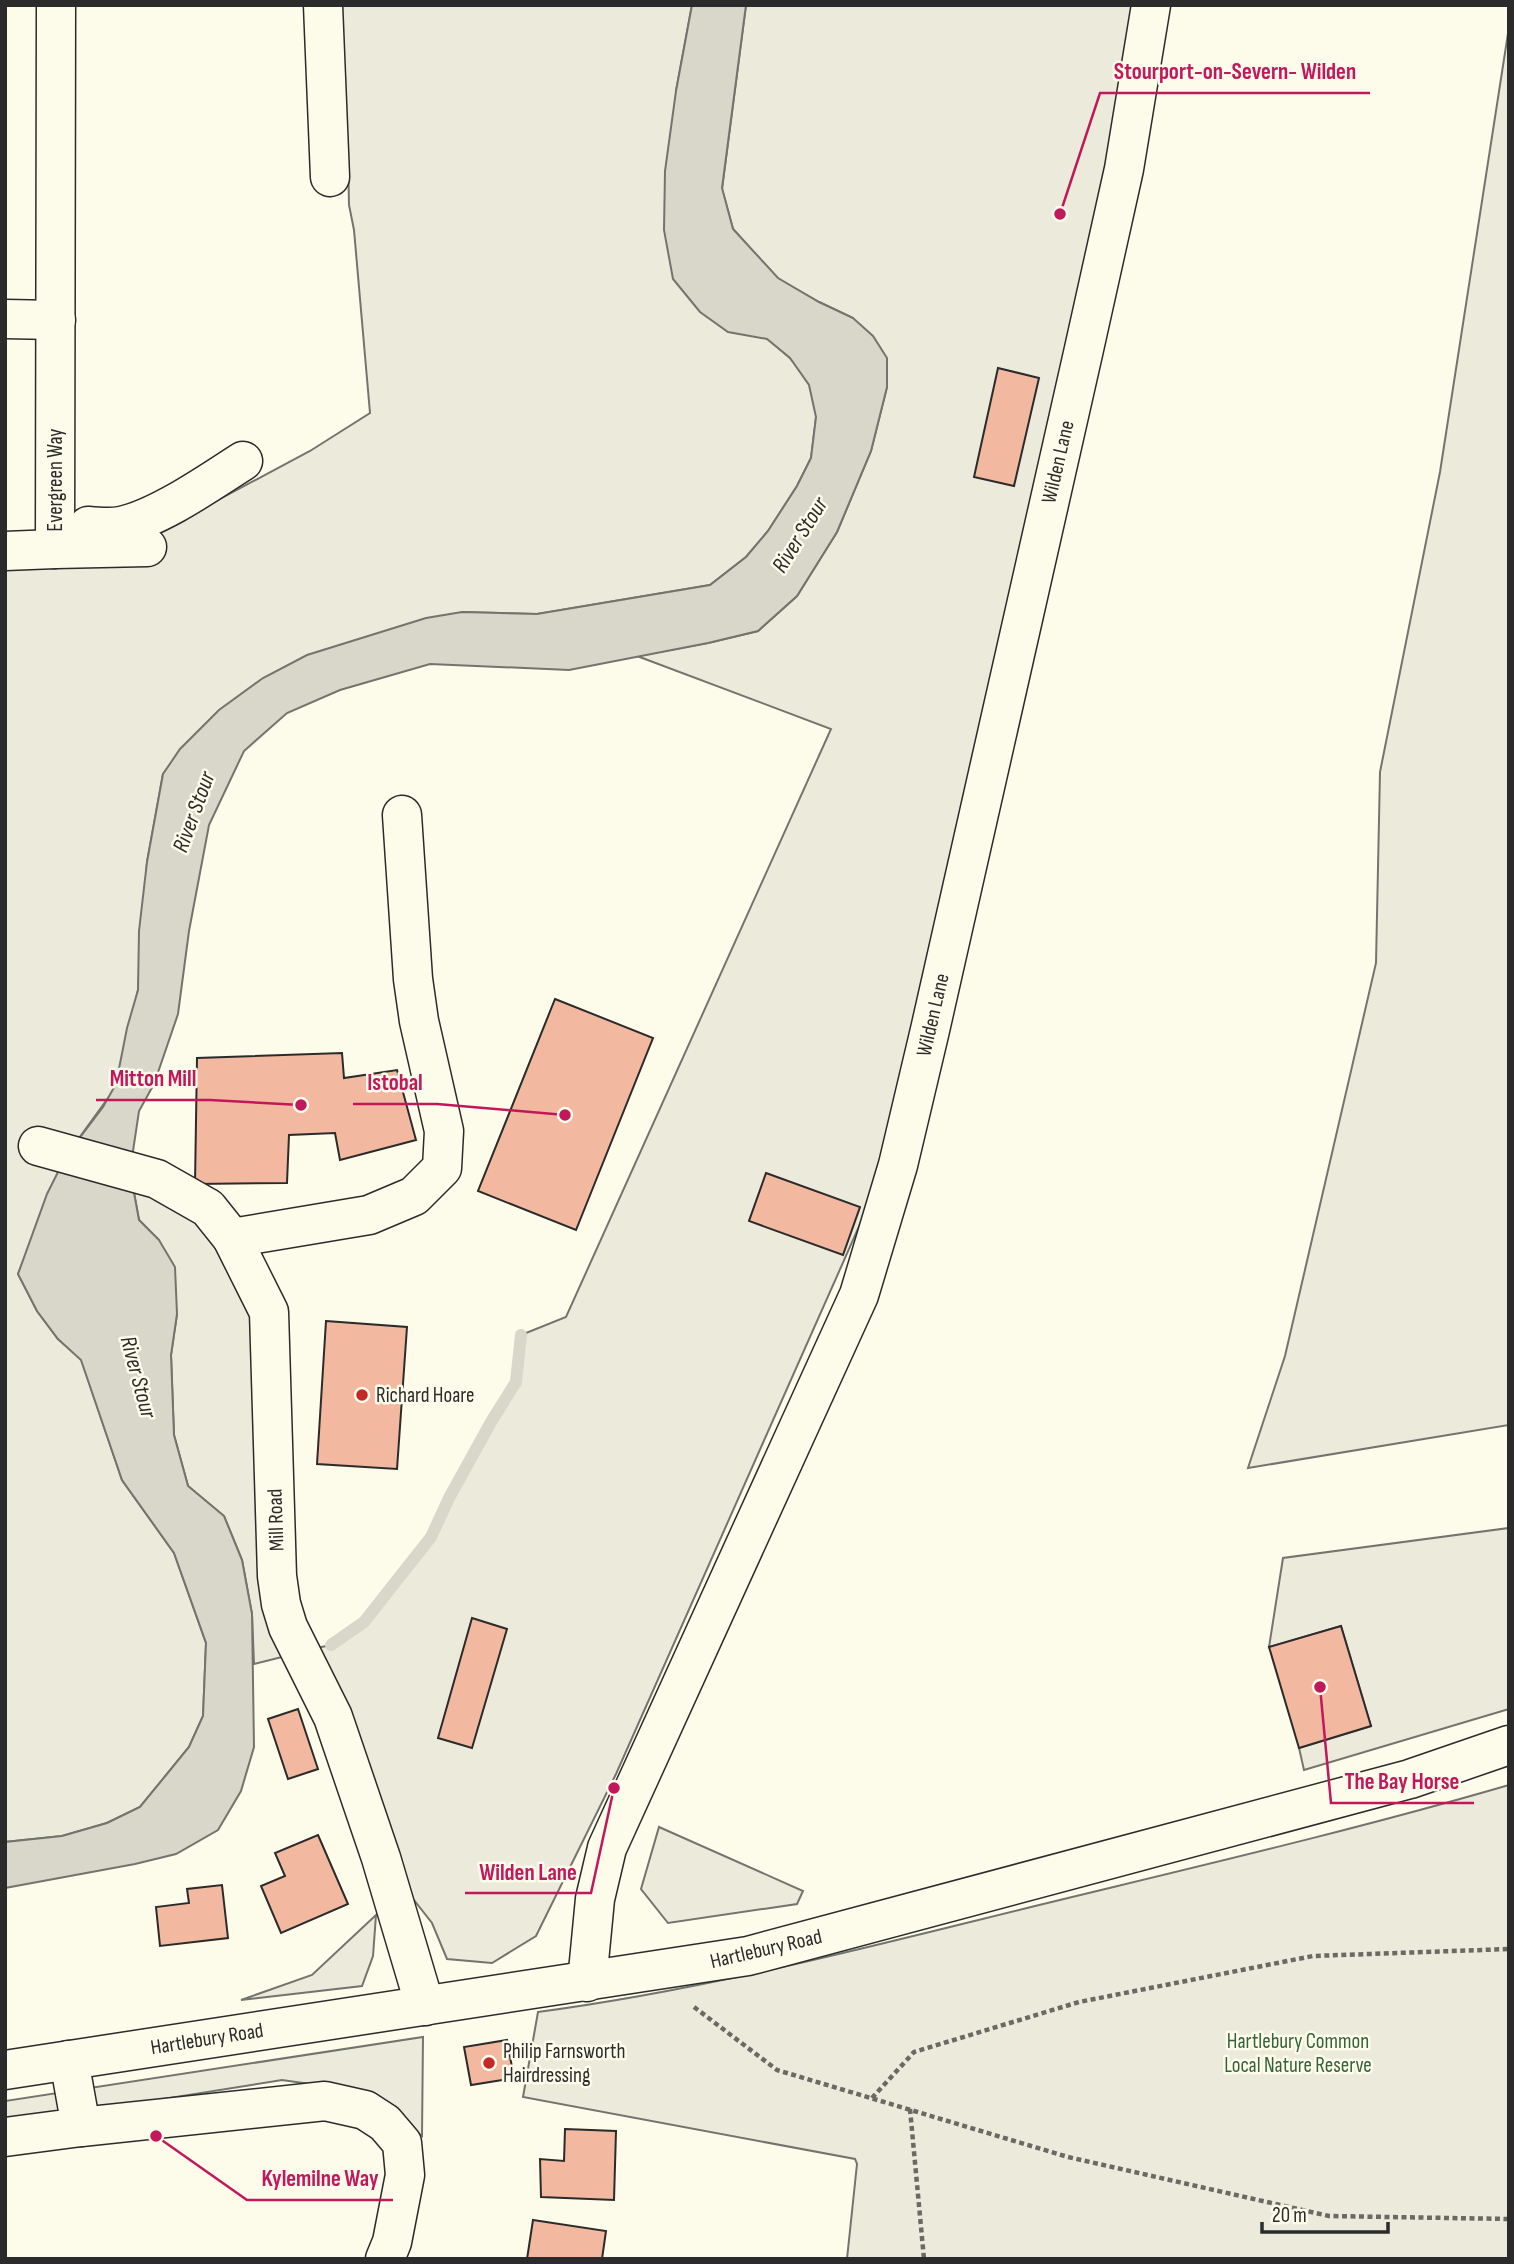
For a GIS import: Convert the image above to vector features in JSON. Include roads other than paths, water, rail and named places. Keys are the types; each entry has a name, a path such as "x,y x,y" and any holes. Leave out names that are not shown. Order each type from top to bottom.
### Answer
{"street":[{"name":"Evergreen Way","path":"56,5 55,535 147,547"},
{"path":"323,5 330,177"},
{"name":"Wilden Lane","path":"587,1982 595,1899 607,1848 859,1295 898,1165 1124,169 1151,5"},
{"path":"5,319 56,320"},
{"path":"5,551 82,526 106,527 134,522 176,502 243,461"},
{"path":"232,1238 369,1215 414,1196 442,1168 444,1131 419,1021 413,979 402,815"},
{"name":"Mill Road","path":"38,1146 157,1179 208,1208 232,1238 269,1312 277,1576 281,1604 288,1627 333,1717 381,1858 425,2006"},
{"name":"Hartlebury Road","path":"5,2070 748,1956 1410,1779 1509,1745"},
{"path":"69,2060 81,2127"},
{"path":"5,2137 325,2102 365,2110 385,2123 402,2143 405,2175 392,2242 385,2259"}],"water":[{"name":"River Stour","path":"692,5 746,5 722,188 733,229 778,278 853,318 873,336 887,358 887,387 871,451 837,532 797,596 758,631 569,670 430,664 340,690 287,713 244,751 209,825 189,931 178,1014 154,1084 139,1111 130,1171 139,1220 159,1240 175,1267 177,1314 171,1355 174,1435 188,1486 224,1516 242,1560 252,1614 254,1747 241,1791 218,1830 176,1854 5,1888 5,1842 62,1836 107,1823 140,1807 189,1747 203,1716 206,1643 174,1553 122,1480 81,1360 58,1339 37,1311 18,1274 47,1194 66,1156 103,1107 116,1084 138,990 139,931 147,862 163,774 180,749 219,710 263,678 307,655 426,618 462,612 537,614 710,585 746,557 768,531 797,486 811,458 816,417 809,385 790,358 767,339 728,332 700,312 673,279 664,230 665,171"}],"waterway":[{"path":"331,1645 364,1622 431,1537 449,1498 516,1382 521,1335"}],"place":[{"name":"Stourport-on-Severn- Wilden","path":"1060,214"},
{"name":"Mitton Mill","path":"301,1105"},
{"name":"Istobal","path":"565,1115"},
{"name":"Richard Hoare","path":"362,1395"},
{"name":"The Bay Horse","path":"1320,1687"},
{"name":"Wilden Lane","path":"614,1788"},
{"name":"Philip Farnsworth Hairdressing","path":"489,2063"},
{"name":"Kylemilne Way","path":"156,2136"}],"park label":[{"name":"Hartlebury Common Local Nature Reserve","path":"1298,2053"}]}
